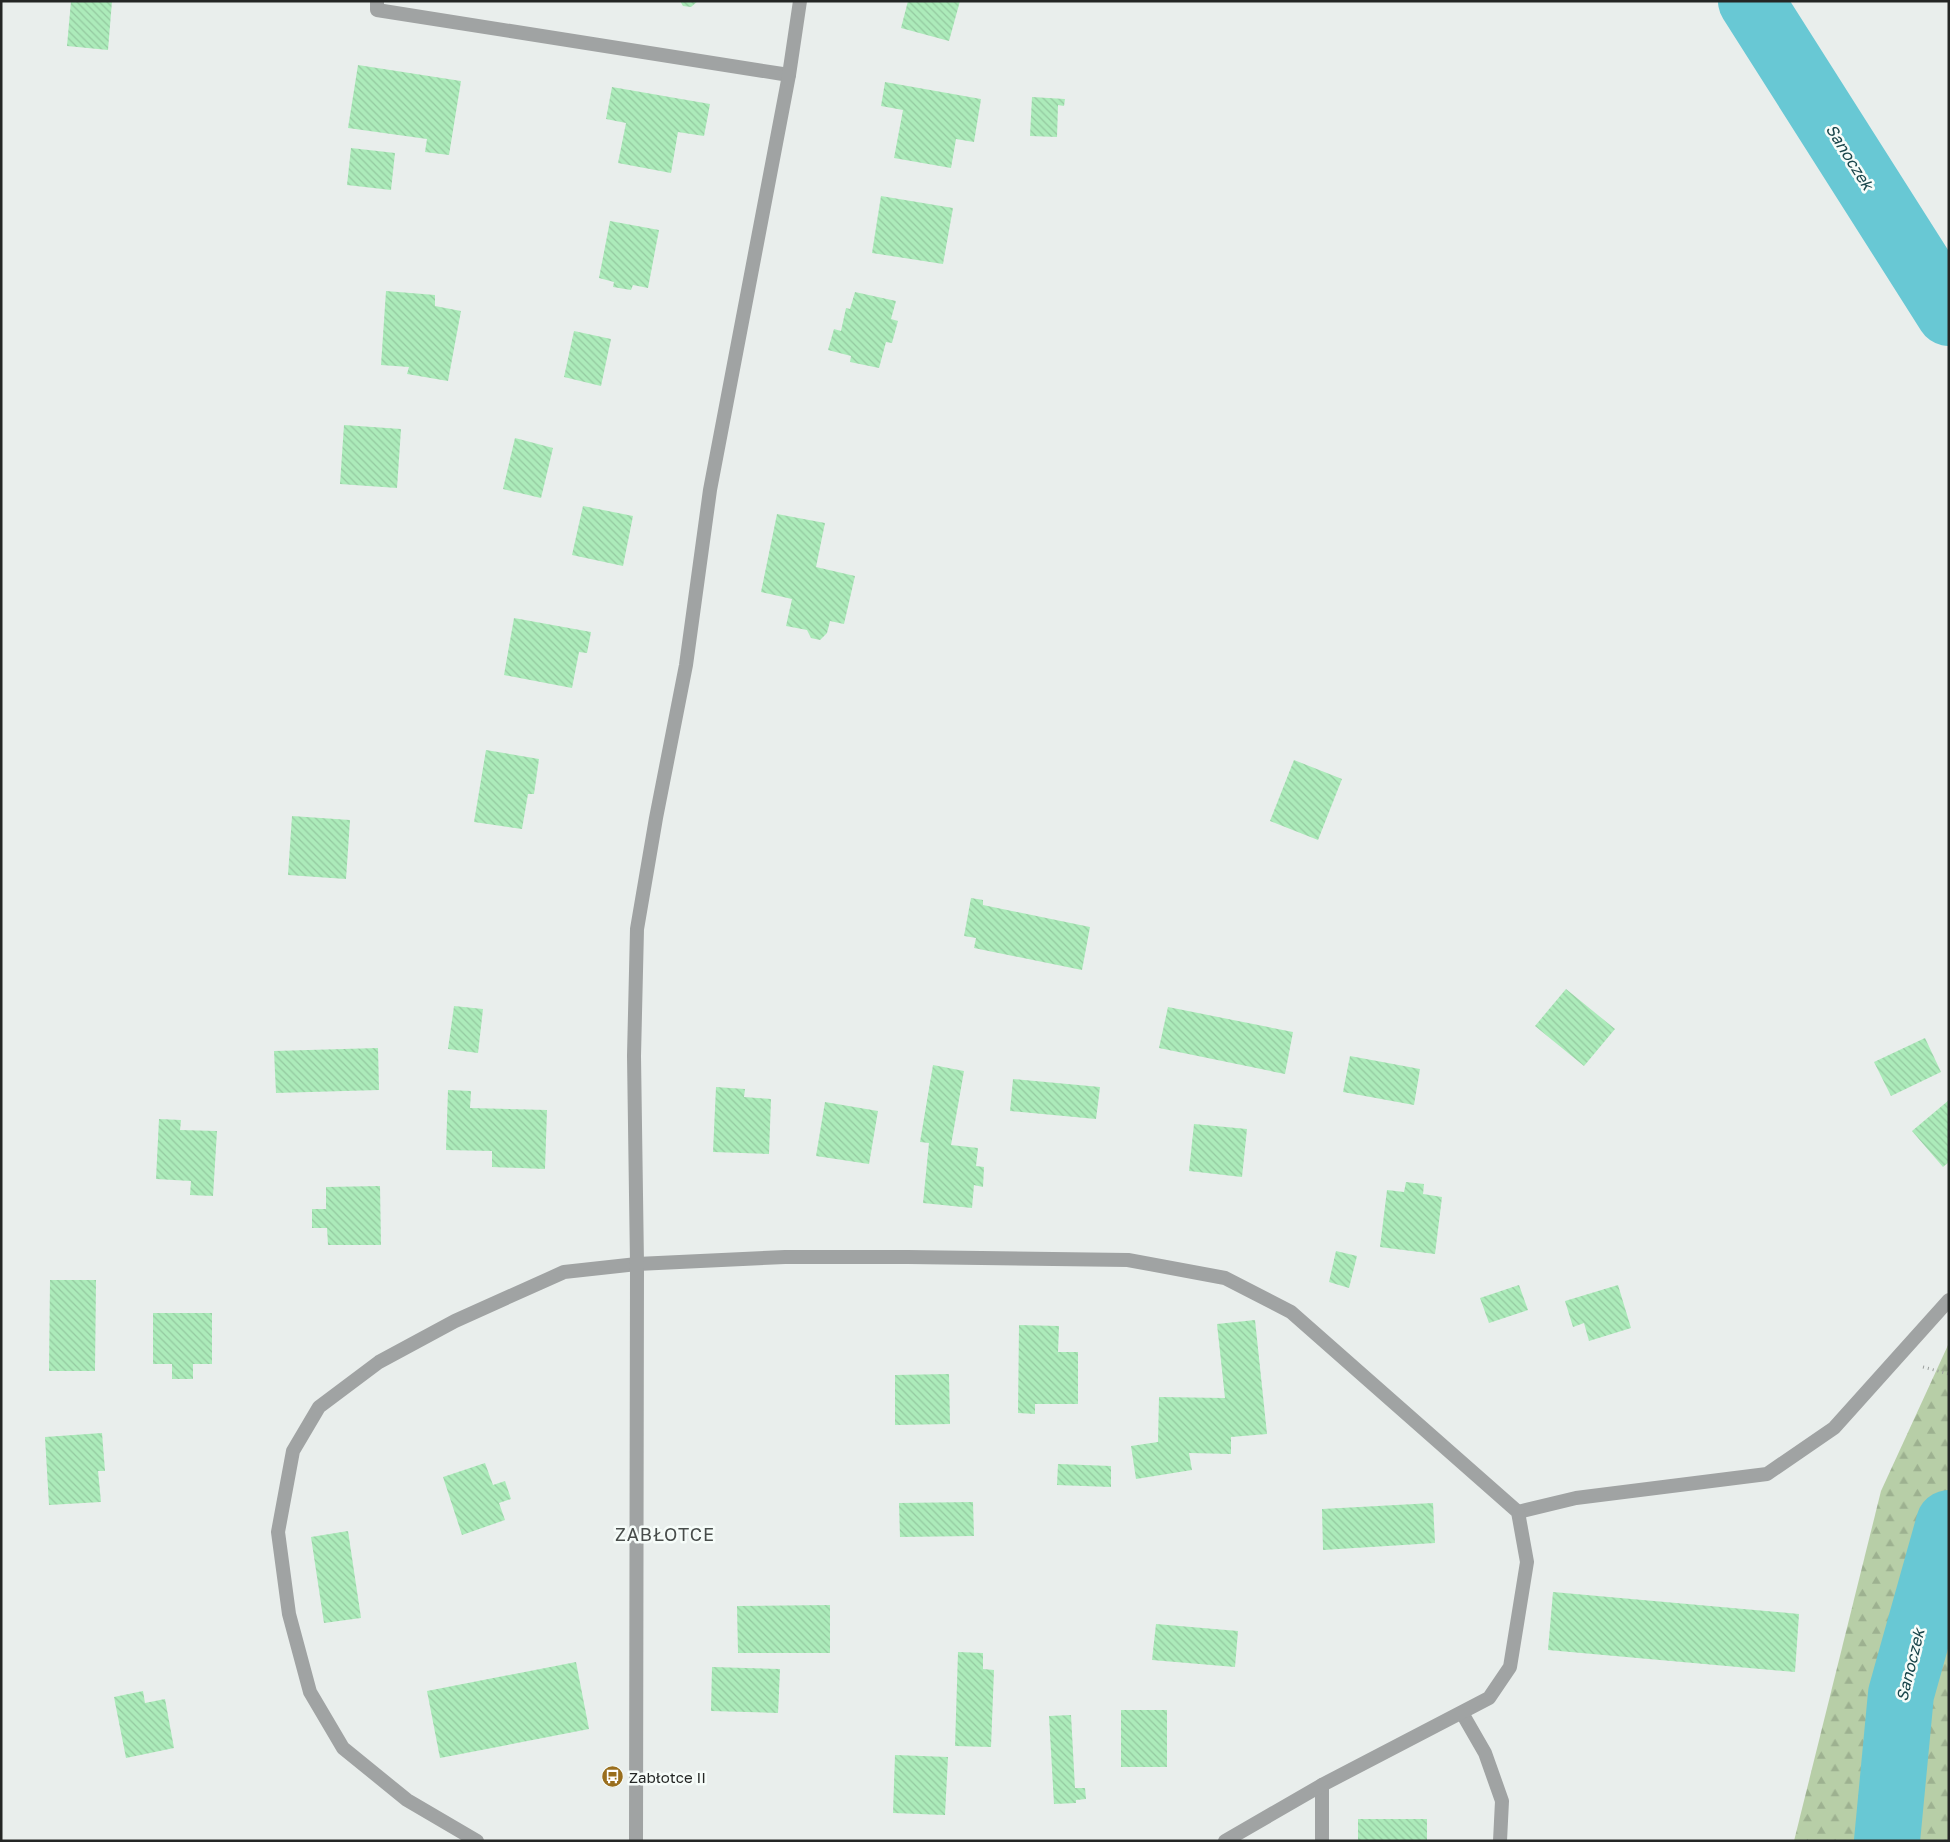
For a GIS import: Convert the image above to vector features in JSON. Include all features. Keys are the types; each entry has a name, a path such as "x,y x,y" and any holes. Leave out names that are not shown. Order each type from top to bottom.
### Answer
{"street":[{"path":"377,1 377,10 789,76"},
{"path":"636,1841 638,1264 634,1056 636,929 686,665 710,490 789,76 800,1"},
{"path":"477,1841 407,1800 343,1748 310,1692 289,1614 278,1532 293,1451 319,1407 379,1362 455,1322 564,1272 638,1264 785,1257 1128,1260 1225,1278 1290,1312 1518,1512 1527,1562 1510,1667 1489,1698 1322,1786 1225,1841"},
{"path":"1518,1512 1576,1498 1767,1474 1834,1428 1949,1300"},
{"path":"1462,1713 1485,1753 1502,1801 1500,1841"},
{"path":"1322,1786 1322,1841"}],"green space":[{"path":"1949,1343 1949,1841 1794,1841 1881,1491"}],"building":[{"path":"71,1 112,1 108,50 67,46"},
{"path":"680,1 698,1 691,7 683,6"},
{"path":"908,1 960,1 949,41 901,28"},
{"path":"358,65 461,81 449,155 425,152 427,139 348,128"},
{"path":"885,82 981,99 974,142 956,139 951,168 894,158 903,110 881,106"},
{"path":"612,87 710,104 704,136 678,132 671,173 618,163 626,123 606,119"},
{"path":"1032,97 1065,99 1064,106 1058,105 1057,137 1030,136"},
{"path":"351,148 395,153 391,190 347,185"},
{"path":"881,196 953,208 943,264 872,253"},
{"path":"610,221 659,230 648,288 633,285 631,290 613,287 614,282 599,278"},
{"path":"386,291 435,295 435,306 461,311 448,381 407,374 409,367 381,365"},
{"path":"855,292 896,301 891,319 898,321 892,343 886,342 879,368 850,362 851,356 828,350 834,329 841,331 846,308 850,309"},
{"path":"574,331 611,339 601,386 564,377"},
{"path":"344,425 401,429 397,488 340,484"},
{"path":"515,438 553,448 541,498 503,489"},
{"path":"583,506 633,516 623,566 572,555"},
{"path":"777,514 825,523 816,567 855,576 844,624 830,621 827,633 820,640 811,638 807,630 786,626 792,599 761,592"},
{"path":"514,618 591,632 587,653 579,652 572,688 504,675"},
{"path":"486,750 539,759 534,794 528,794 522,829 474,822"},
{"path":"1294,760 1342,779 1318,840 1270,821"},
{"path":"292,816 350,820 346,879 288,875"},
{"path":"971,898 983,900 983,905 1090,927 1082,970 974,948 976,938 964,936"},
{"path":"1566,989 1615,1029 1584,1066 1535,1026"},
{"path":"454,1006 483,1009 478,1053 448,1049"},
{"path":"1168,1007 1293,1032 1285,1074 1159,1048"},
{"path":"1925,1038 1941,1072 1891,1096 1874,1062"},
{"path":"378,1048 379,1090 276,1093 274,1051"},
{"path":"1350,1056 1420,1069 1414,1105 1343,1092"},
{"path":"933,1065 964,1071 951,1145 978,1148 976,1166 984,1167 983,1187 974,1185 972,1208 923,1203 929,1143 920,1142"},
{"path":"1013,1079 1100,1087 1096,1119 1010,1111"},
{"path":"716,1087 745,1089 744,1097 771,1099 769,1154 713,1152"},
{"path":"448,1090 471,1091 470,1108 547,1110 545,1169 492,1167 492,1151 446,1150"},
{"path":"1949,1100 1949,1162 1943,1167 1912,1131"},
{"path":"825,1102 878,1111 869,1164 816,1156"},
{"path":"159,1119 181,1120 180,1130 217,1131 213,1196 190,1195 191,1181 156,1179"},
{"path":"1194,1124 1247,1129 1242,1177 1189,1171"},
{"path":"1406,1182 1424,1184 1423,1194 1442,1197 1435,1254 1380,1247 1387,1190 1404,1192"},
{"path":"380,1186 381,1245 328,1245 327,1228 312,1228 312,1209 326,1209 326,1187"},
{"path":"1336,1251 1357,1256 1349,1288 1329,1282"},
{"path":"50,1280 96,1280 95,1371 49,1371"},
{"path":"1519,1285 1528,1310 1489,1323 1480,1298"},
{"path":"1618,1285 1631,1328 1589,1341 1584,1323 1573,1327 1565,1301"},
{"path":"153,1313 212,1313 212,1364 193,1364 193,1379 172,1379 172,1364 153,1364"},
{"path":"1255,1320 1267,1434 1231,1437 1231,1454 1189,1453 1192,1470 1136,1479 1131,1446 1158,1442 1159,1397 1225,1398 1217,1324"},
{"path":"1019,1325 1059,1326 1058,1352 1078,1352 1078,1404 1035,1404 1035,1414 1018,1413"},
{"path":"949,1374 950,1424 895,1425 895,1375"},
{"path":"102,1433 105,1471 98,1471 101,1502 49,1505 45,1437"},
{"path":"485,1463 493,1485 505,1481 511,1499 499,1503 505,1520 462,1535 443,1477"},
{"path":"1058,1464 1111,1466 1111,1487 1057,1485"},
{"path":"973,1502 974,1536 900,1537 899,1503"},
{"path":"1433,1503 1435,1543 1323,1550 1322,1509"},
{"path":"348,1531 361,1618 324,1623 311,1537"},
{"path":"1553,1592 1799,1614 1795,1672 1548,1650"},
{"path":"830,1605 830,1653 738,1653 737,1606"},
{"path":"1156,1624 1238,1631 1235,1667 1152,1660"},
{"path":"958,1652 983,1653 983,1669 994,1670 991,1747 955,1746"},
{"path":"576,1662 589,1729 440,1758 427,1691"},
{"path":"712,1667 780,1669 778,1713 711,1711"},
{"path":"143,1691 145,1703 165,1699 174,1748 126,1758 114,1697"},
{"path":"1121,1710 1167,1710 1167,1767 1121,1767"},
{"path":"1071,1715 1075,1788 1085,1788 1086,1799 1076,1800 1076,1803 1054,1804 1049,1716"},
{"path":"895,1755 948,1757 945,1815 893,1813"},
{"path":"1358,1819 1427,1819 1427,1841 1358,1841"}],"waterway":[{"name":"Sanoczek","path":"1751,1 1949,313"},
{"name":"Sanoczek","path":"1887,1841 1901,1694 1949,1523"}],"place":[{"name":"Zabłotce II","path":"613,1777"}],"district":[{"name":"ZABŁOTCE","path":"665,1534"}]}
